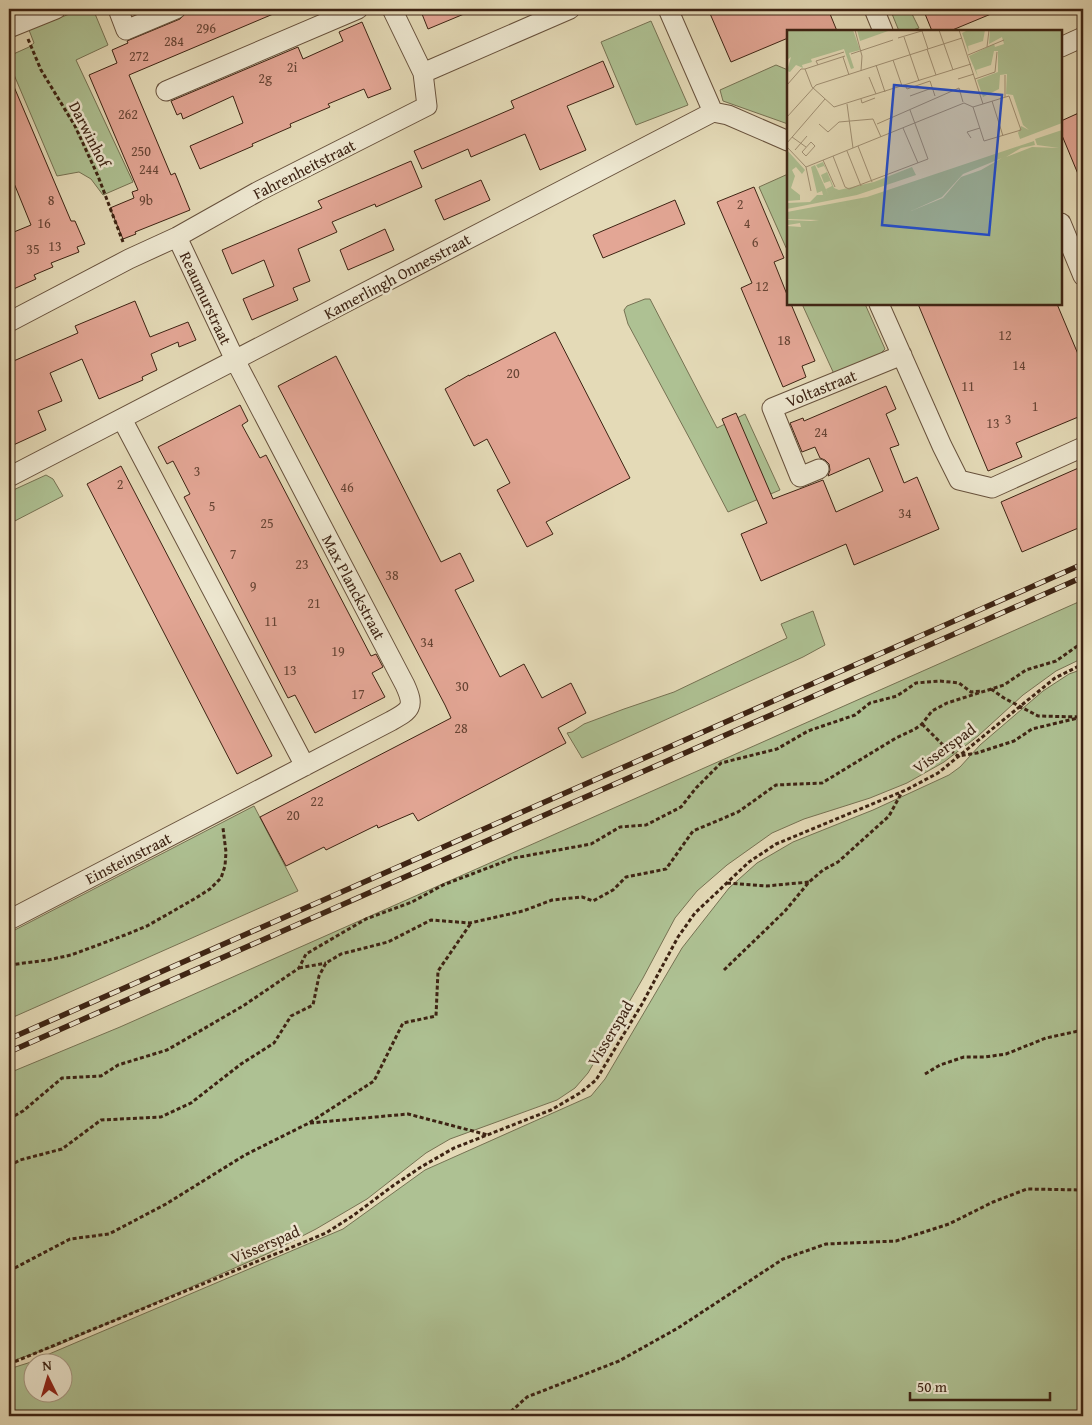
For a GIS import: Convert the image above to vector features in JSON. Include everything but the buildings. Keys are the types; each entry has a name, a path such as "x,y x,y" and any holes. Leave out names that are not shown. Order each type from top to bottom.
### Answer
{"street":[{"path":"15,25 56,9"},
{"path":"118,9 126,30 176,9"},
{"path":"166,91 358,9"},
{"path":"392,9 422,73 570,9"},
{"path":"668,9 713,112 728,115 787,141"},
{"path":"874,9 883,30"},
{"path":"1062,47 1083,37"},
{"name":"Fahrenheitstraat","path":"9,322 177,237 257,192 427,106 422,73"},
{"name":"Kamerlingh Onnesstraat","path":"9,477 713,112"},
{"path":"1062,225 1083,276"},
{"name":"Reaumurstraat","path":"177,237 235,360"},
{"path":"879,305 959,480 992,488 1083,447"},
{"name":"Voltastraat","path":"819,469 800,476 772,408 902,355"},
{"name":"Max Planckstraat","path":"235,360 405,685 411,700 411,706 404,714 248,796"},
{"path":"122,419 305,766"},
{"name":"Einsteinstraat","path":"9,920 248,796"}],"path":[{"name":"Darwinhof","path":"15,25 75,126 98,176 129,260"},
{"path":"9,1118 23,1111 62,1078 101,1076 118,1065 167,1050 243,1006 299,968 326,963 341,954 388,942 431,920 472,922 522,911 552,900 582,897 593,901 613,890 626,877 666,869 693,830 738,812 776,785 822,782 896,738 916,729 932,712 947,703 1004,685 1026,670 1056,661 1083,642"},
{"name":"Visserspad","path":"9,1364 326,1233 421,1167 454,1148 551,1110 580,1093 596,1080 642,1004 678,937 695,913 749,862 776,844 902,791 938,773 1055,678 1083,664"},
{"path":"299,968 306,954 366,919 412,902 443,885 514,858 591,844 620,827 646,825 681,807 696,788 722,763 777,749 808,731 854,714 870,703 897,696 916,683 940,681 959,683 971,692 992,689 1004,698 1038,716 1083,717"},
{"path":"922,724 942,744 958,756 976,753 1014,741 1032,729 1083,717"},
{"path":"724,970 786,911 810,882 823,870 838,862 889,816 902,791"},
{"path":"9,965 71,955 126,935 147,926 210,889 221,878 225,866 226,852 220,810"},
{"path":"726,883 766,886 810,882"},
{"path":"9,1271 70,1239 109,1234 166,1204 245,1155 309,1123 374,1081 403,1023 436,1016 438,971 472,922"},
{"path":"9,1166 20,1160 62,1149 101,1120 161,1117 192,1104 241,1064 274,1043 291,1016 313,1005 319,976 326,963"},
{"path":"925,1074 940,1065 964,1057 1006,1054 1046,1038 1083,1030"},
{"path":"309,1123 408,1114 488,1135"},
{"path":"506,1416 527,1397 619,1361 678,1328 783,1259 826,1244 896,1241 948,1224 993,1202 1027,1189 1083,1190"}],"green space":[{"path":"82,9 93,9 108,45 76,60 133,182 103,195 91,179 79,172 57,176 9,63 9,56 34,43 29,30"},
{"path":"890,9 912,9 910,10 919,28 899,30"},
{"path":"651,21 688,105 636,125 601,42"},
{"path":"776,65 787,70 787,124 723,101 720,90"},
{"path":"787,174 787,250 759,187"},
{"path":"650,299 717,428 745,414 780,490 728,512 628,324 624,310 627,306"},
{"path":"802,305 865,305 885,349 880,354 834,374"},
{"path":"46,475 53,479 63,496 9,524 9,492"},
{"path":"1083,600 1083,658 1056,671 1023,695 978,736 944,762 907,783 870,798 804,819 772,833 727,865 697,891 675,918 588,1073 575,1088 557,1100 450,1139 426,1153 367,1199 316,1229 269,1253 56,1346 38,1352 22,1352 22,1358 9,1362 9,1073 120,1027"},
{"path":"813,611 825,645 803,657 582,758 567,733 584,724 674,692 787,638 781,624"},
{"path":"1083,669 1083,1416 9,1416 9,1369 22,1365 22,1402 72,1402 72,1352 54,1352 343,1229 425,1170 591,1096 605,1079 682,948 729,888 757,863 793,842 873,810 949,775 960,767 980,745 1043,691 1069,674"},
{"path":"254,806 298,891 9,1019 9,933"}],"railway":[{"path":"9,1039 1083,564"},
{"path":"9,1052 1083,577"}]}
